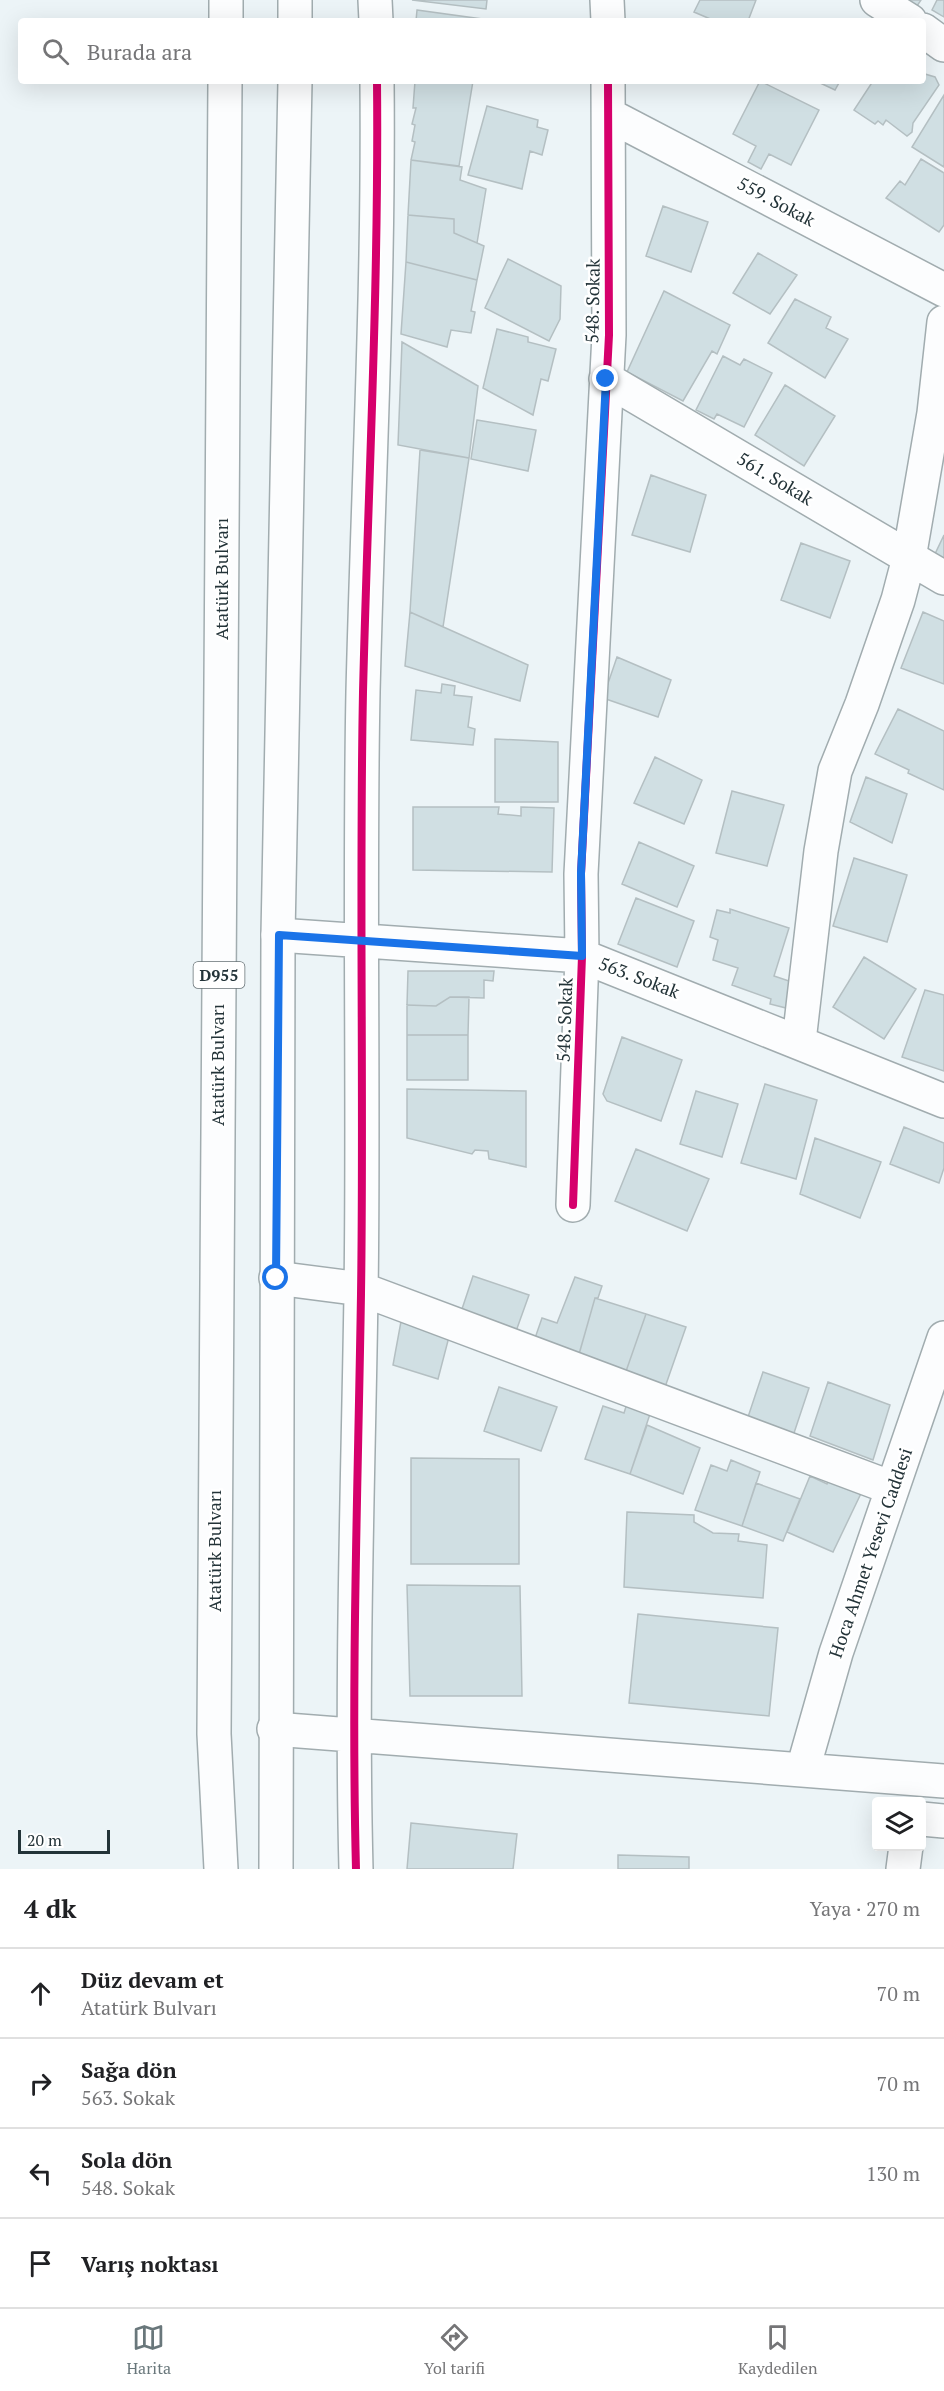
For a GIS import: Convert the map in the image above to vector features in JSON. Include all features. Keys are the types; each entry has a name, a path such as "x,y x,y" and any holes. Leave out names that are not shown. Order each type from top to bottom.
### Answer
{"street":[{"path":"226,0 226,18"},
{"path":"295,0 295,18"},
{"path":"375,0 376,18"},
{"path":"607,0 608,18"},
{"path":"878,0 905,18"},
{"path":"926,32 944,45"},
{"name":"Atatürk Bulvarı","path":"222,1869 214,1734 225,84"},
{"path":"276,1869 274,1729 279,935 295,84"},
{"path":"356,1869 353,1735 361,1288 360,939 364,677 378,227 376,84"},
{"name":"548. Sokak","path":"573,1205 582,956 581,873 609,335 608,84"},
{"name":"559. Sokak","path":"609,115 944,290"},
{"path":"799,1041 821,851 835,771 866,694 909,558 934,412 944,322"},
{"name":"561. Sokak","path":"606,379 944,578"},
{"name":"563. Sokak","path":"279,935 582,956 944,1101"},
{"path":"276,1278 361,1288 892,1488"},
{"name":"Hoca Ahmet Yesevi Caddesi","path":"803,1769 836,1653 944,1338"},
{"path":"274,1729 803,1769 925,1787"},
{"path":"926,1819 944,1821"},
{"path":"903,1869 905,1851"}],"building":[{"path":"412,0 487,0 486,9"},
{"path":"700,0 756,0 749,18 708,18 694,12"},
{"path":"908,0 921,0 917,6"},
{"path":"937,0 944,0 944,17 932,10"},
{"path":"417,10 475,18 416,18"},
{"path":"926,74 935,77 939,85 913,123 912,132 907,136 886,120 883,125 878,121 875,124 854,110 871,84 926,84"},
{"path":"415,84 473,84 459,166 411,160 415,142 412,141 415,125 412,124 416,108 413,108"},
{"path":"758,84 766,84 819,110 791,165 769,154 761,169 748,162 756,146 733,134"},
{"path":"822,84 838,84 835,90"},
{"path":"944,95 944,167 912,147"},
{"path":"487,106 538,120 537,127 548,130 542,155 530,151 522,189 468,175"},
{"path":"921,159 944,173 944,225 939,232 886,198 900,181 905,185"},
{"path":"411,160 462,167 460,180 486,189 477,243 454,233 454,219 408,215"},
{"path":"663,206 708,222 691,272 646,256"},
{"path":"408,215 454,219 454,233 484,246 477,280 406,262"},
{"path":"758,253 797,275 770,314 733,293"},
{"path":"508,259 561,286 560,319 549,341 485,308"},
{"path":"406,262 477,280 471,311 475,312 471,333 451,330 447,347 401,334"},
{"path":"664,291 730,325 717,354 712,351 683,401 627,372"},
{"path":"795,299 831,317 826,328 848,339 825,378 768,343"},
{"path":"497,329 528,337 528,342 556,349 548,381 541,379 533,415 483,388"},
{"path":"402,342 478,386 469,458 398,445"},
{"path":"723,356 740,365 744,359 772,373 744,427 717,414 714,419 696,410"},
{"path":"785,385 835,416 804,466 755,435"},
{"path":"477,420 536,430 528,471 471,459"},
{"path":"420,450 469,458 443,627 410,612"},
{"path":"651,475 706,495 690,552 632,535"},
{"path":"944,535 944,562 934,556"},
{"path":"801,543 850,561 830,618 781,600"},
{"path":"410,612 528,665 520,701 405,666"},
{"path":"923,612 944,621 944,684 901,668"},
{"path":"617,657 671,680 658,717 603,698"},
{"path":"442,684 455,686 454,695 472,697 468,727 475,729 473,745 411,740 416,690 441,693"},
{"path":"898,709 944,731 944,790 875,754"},
{"path":"495,739 558,742 558,802 495,802"},
{"path":"655,757 702,780 684,824 634,803"},
{"path":"866,777 907,794 892,843 850,822"},
{"path":"732,791 784,805 767,866 716,853"},
{"path":"413,807 499,807 498,814 521,816 521,807 554,808 552,872 413,870"},
{"path":"639,842 694,866 677,907 622,884"},
{"path":"854,858 907,875 887,942 833,926"},
{"path":"636,898 694,921 677,967 618,944"},
{"path":"730,909 789,928 774,976 792,982 786,1008 770,1004 771,999 732,985 738,968 713,960 718,940 710,937 717,910 730,913"},
{"path":"864,957 916,989 884,1039 833,1007"},
{"path":"408,971 494,971 493,981 484,980 484,998 450,997 436,1006 407,1005"},
{"path":"925,990 944,995 944,1071 902,1057"},
{"path":"450,997 469,997 468,1035 407,1035 407,1005 436,1006"},
{"path":"407,1035 468,1035 468,1080 407,1080"},
{"path":"622,1037 682,1060 661,1121 607,1101 603,1094"},
{"path":"765,1084 817,1100 796,1179 741,1163"},
{"path":"407,1089 526,1091 526,1167 489,1159 488,1151 475,1150 472,1154 407,1138"},
{"path":"696,1091 738,1104 722,1157 680,1144"},
{"path":"904,1127 944,1143 944,1168 939,1183 890,1164"},
{"path":"815,1138 881,1162 860,1218 800,1194"},
{"path":"636,1149 709,1179 687,1231 615,1201"},
{"path":"473,1276 529,1295 515,1334 460,1315"},
{"path":"575,1277 602,1286 598,1298 595,1298 578,1358 534,1341 542,1318 557,1323"},
{"path":"595,1298 646,1314 624,1377 577,1361"},
{"path":"646,1314 686,1327 664,1390 624,1377"},
{"path":"402,1316 450,1333 438,1379 393,1365"},
{"path":"763,1372 809,1388 793,1436 747,1420"},
{"path":"828,1382 890,1405 873,1460 810,1436"},
{"path":"499,1387 557,1407 541,1451 484,1431"},
{"path":"629,1397 653,1405 630,1474 585,1459 603,1406 624,1413"},
{"path":"647,1425 700,1448 683,1494 630,1474"},
{"path":"411,1458 519,1459 519,1564 411,1564"},
{"path":"731,1460 760,1472 742,1526 695,1510 711,1465 727,1471"},
{"path":"832,1470 866,1483 833,1552 787,1532 810,1476 827,1484"},
{"path":"756,1483 800,1499 783,1541 742,1526"},
{"path":"627,1512 694,1515 694,1522 713,1533 739,1534 738,1541 767,1545 763,1598 624,1587"},
{"path":"407,1585 520,1586 522,1696 410,1696"},
{"path":"638,1614 778,1628 769,1716 629,1703"},
{"path":"411,1823 517,1834 513,1869 407,1869"},
{"path":"618,1855 689,1857 689,1869 618,1869"}],"cycle path":[{"path":"356,1869 355,1653 362,1219 362,767 375,310 377,84"},
{"path":"573,1205 582,956 581,874 609,335 608,84"}],"route":[{"path":"276,1278 279,935 582,956 581,873 606,379"}]}
